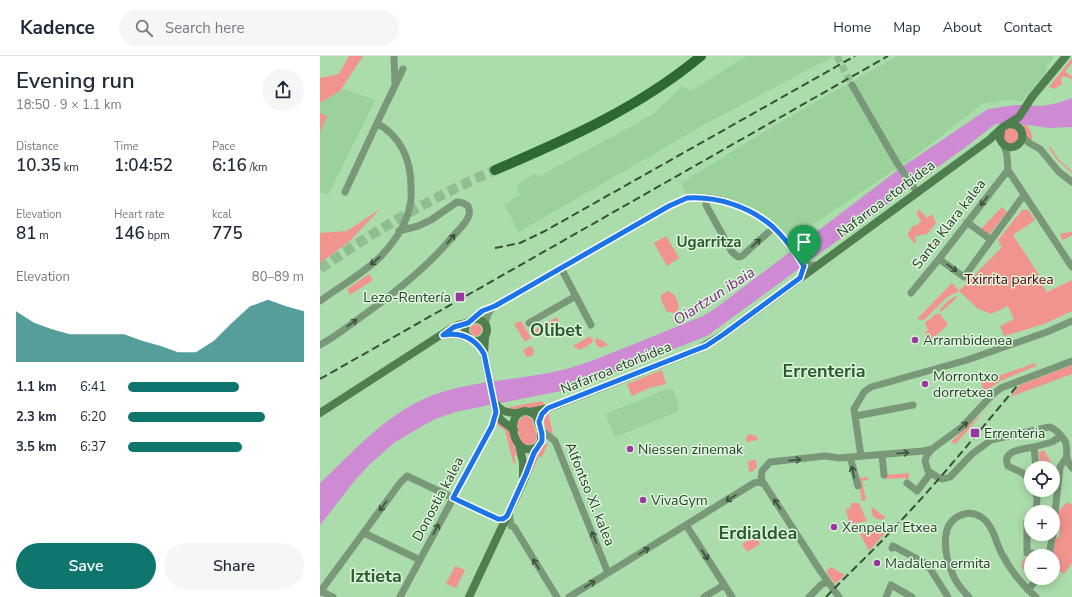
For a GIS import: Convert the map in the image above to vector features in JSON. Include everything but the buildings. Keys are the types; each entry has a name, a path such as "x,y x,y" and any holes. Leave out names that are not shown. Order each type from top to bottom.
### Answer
{"main road":[{"path":"495,170 578,134 612,116 672,78 701,56"},
{"name":"Nafarroa etorbidea","path":"530,412 548,408 706,346 817,266 915,189 1015,120 1022,114 1032,97 1066,56"},
{"name":"Nafarroa etorbidea","path":"1021,132 1022,114"},
{"path":"1013,124 1021,132 1021,141 1017,146 1008,147 1002,143 999,137 1004,127 1013,124"},
{"path":"985,142 1002,143"},
{"path":"320,413 454,327 477,319 485,324 487,330 480,340 470,339 455,334 443,335"},
{"path":"469,322 465,328 470,339 484,354"},
{"path":"484,336 484,354 496,412 501,420 514,430"},
{"path":"469,597 523,482 538,446 542,441 540,426 536,416 530,412 504,412 495,403"},
{"name":"Nafarroa etorbidea","path":"540,426 542,414 548,408"},
{"path":"520,413 514,420 514,430 524,469 523,482"},
{"path":"519,445 528,450 538,446"}],"street":[{"path":"394,56 395,86"},
{"path":"345,192 376,123 403,69"},
{"path":"852,85 899,167 915,189"},
{"path":"320,301 372,265 390,246 399,231 410,205 411,179 409,164 404,150 385,128 376,123"},
{"path":"1021,132 1032,145 1040,150 1056,169 1072,182"},
{"path":"1002,143 1007,158 1008,170 1072,267"},
{"path":"1007,158 1017,146 1032,145"},
{"name":"Santa Klara kalea","path":"911,293 940,259 1008,170"},
{"path":"940,259 964,277 1024,195"},
{"path":"469,322 482,311 495,306 662,210 687,198 706,198 718,200 748,211 762,219 773,228 791,248 804,266"},
{"path":"706,198 706,205 732,252 738,257 742,256 773,228"},
{"path":"320,345 396,292 416,275 448,243 466,220 470,211 468,206 457,202 431,220 418,226 399,231"},
{"path":"967,222 991,240"},
{"path":"804,266 817,266"},
{"path":"800,278 804,266"},
{"path":"561,268 591,325"},
{"path":"529,323 576,296"},
{"path":"485,324 488,314 495,306"},
{"path":"861,456 854,409 864,392 871,387 935,369 1047,332 1072,322"},
{"path":"1072,361 1001,388 993,394 962,427 932,449 927,455 925,463 926,469 930,474 939,478 950,477 978,448 997,437 1049,427 1054,428 1066,442 1066,458 1072,468"},
{"path":"856,416 913,404"},
{"name":"Donostia kalea","path":"400,597 492,426 496,412"},
{"name":"Alfontso XI. kalea","path":"540,426 554,441 608,573"},
{"path":"1024,473 1008,466 1006,462 1007,457 1012,451 1052,442 1066,442"},
{"path":"1034,447 1035,461"},
{"path":"838,597 761,479 762,471 769,463 825,456 839,458 932,449"},
{"path":"882,455 884,475"},
{"path":"850,457 858,486"},
{"path":"1056,505 1060,467 1066,458"},
{"path":"907,483 917,491 930,474"},
{"path":"333,597 320,591 400,483 407,476 498,519 503,519 508,514"},
{"path":"569,597 754,483 760,482 765,485"},
{"path":"969,597 953,577 948,563 946,550 946,535 950,524 956,517 965,513 979,516 986,522 1012,570 1028,590 1036,597"},
{"path":"508,514 511,526 514,527 557,597"},
{"path":"686,525 732,597"},
{"path":"364,533 420,560"},
{"path":"892,548 893,546 924,563 932,570 948,597"},
{"path":"809,597 821,585 828,582"},
{"path":"704,597 724,584"},
{"path":"886,597 891,585 912,597"},
{"path":"1028,590 1032,585"}],"shaded area":[{"path":"746,56 834,56 709,122 519,232 504,205 520,195 516,186 533,174 540,176 652,115 682,86 691,91"},
{"path":"897,56 1054,56 1048,64 1045,75 1022,101 1002,100 981,105 902,165 791,239 764,214 754,209 719,196 686,195 681,183 775,125"},
{"path":"344,89 375,100 328,195 320,192 320,103"},
{"name":"Oiartzun ibaia","path":"1072,98 1072,127 1048,128 1014,123 995,124 707,336 571,389 455,412 433,420 395,442 369,465 356,479 320,525 320,483 369,436 382,425 410,406 442,392 476,384 545,374 578,366 703,316 716,308 902,167 988,109 1016,105 1042,106 1058,103"},
{"path":"668,389 673,389 679,407 677,412 615,437 605,414"}],"green space":[{"path":"349,56 363,56 340,91 320,103 320,78 339,74"},
{"path":"1072,58 1072,63 1065,71 1072,77 1072,79 1063,76 1061,79 1062,84 1054,89 1049,87"},
{"path":"320,113 327,116 320,133"},
{"path":"1022,122 1030,130 1032,141 1026,136"},
{"path":"1011,128 1018,133 1019,136 1014,143 1011,144 1004,139 1003,136 1008,129"},
{"path":"1050,146 1059,160 1072,171 1072,173 1058,161 1049,148"},
{"path":"1002,207 1007,212 989,235 981,229"},
{"path":"380,209 350,241 320,263 320,233 347,231"},
{"path":"919,209 927,218 932,214 936,223 927,234 915,236 915,244 908,236 908,233 913,226 918,225 921,221 917,214"},
{"name":"Txirrita parkea","path":"1022,210 1028,210 1035,220 1013,235 1043,281 1041,283 1047,292 1072,280 1072,311 1044,324 1004,336 1000,326 1014,319 1008,306 991,314 977,308 959,291 1002,247 999,244 1001,242 998,240"},
{"path":"1072,232 1072,235 1063,240 1060,235 1062,233"},
{"path":"666,236 679,258 667,266 654,243"},
{"path":"369,274 373,280 350,295 347,289"},
{"path":"952,283 959,291 946,298 924,320 917,319"},
{"path":"668,291 675,296 678,301 678,310 675,313 667,312 661,300 661,295"},
{"path":"956,296 957,298 941,312 940,309"},
{"path":"937,313 940,314 948,325 928,342 925,333 928,330 925,323"},
{"path":"557,317 559,322 534,337 531,332"},
{"path":"521,321 531,338 525,342 514,324"},
{"path":"474,324 478,324 482,330 478,336 474,336 470,332 470,328"},
{"path":"590,336 593,341 592,343 580,350 573,346"},
{"path":"595,338 602,340 608,345 601,348 596,345"},
{"path":"530,346 533,348 534,353 532,356 526,357 523,350"},
{"path":"1035,363 1036,366 1000,381 984,393 981,382"},
{"path":"1072,365 1072,374 1010,397 1020,385"},
{"path":"662,370 666,384 649,388 632,396 627,384"},
{"path":"996,397 956,444 951,442 981,414"},
{"path":"542,401 545,405 532,409 515,410 506,408"},
{"path":"548,412 553,434 547,430 545,426 544,418"},
{"path":"524,416 532,419 537,436 535,442 530,445 524,444 520,440 517,422"},
{"path":"497,422 509,430 517,455 514,456 516,464 513,462 505,430 496,424"},
{"path":"750,434 756,436 758,440 746,442 746,437"},
{"path":"546,443 548,443 542,457 539,456 531,474 536,454"},
{"path":"1044,450 1050,461 1040,461 1039,452"},
{"path":"756,460 757,467 752,472 749,471 748,461"},
{"path":"909,473 908,479 885,479 885,476 887,475"},
{"path":"868,477 868,480 862,481 866,500 862,501 858,479"},
{"path":"1068,502 1072,505 1072,563 1064,574 1060,571 1060,549 1053,549 1055,541 1060,541 1061,508"},
{"path":"851,503 859,503 867,521 851,524 849,523 846,509 851,508"},
{"path":"872,507 886,518 875,518 871,511"},
{"path":"878,525 885,533 869,551 860,534"},
{"path":"755,536 760,544 747,552 742,544"},
{"path":"1024,559 1024,571 1022,567"},
{"path":"455,566 465,570 456,588 446,584"},
{"path":"831,567 845,575 835,584 826,571"}],"tunnel":[{"path":"837,56 852,85"},
{"path":"320,269 405,215 449,191 495,170"}],"railway":[{"path":"495,248 520,243 545,231 855,56"},
{"path":"320,379 888,56"},
{"path":"826,597 886,537 926,493 1017,386"}],"place":[{"name":"Lezo-Rentería","path":"460,297"},
{"name":"Arrambidenea","path":"915,340"},
{"name":"Morrontxo dorretxea","path":"925,384"},
{"name":"Errenteria","path":"975,433"},
{"name":"Niessen zinemak","path":"630,449"},
{"name":"VivaGym","path":"643,500"},
{"name":"Xenpelar Etxea","path":"834,527"},
{"name":"Madalena ermita","path":"877,563"}],"district":[{"name":"Ugarritza","path":"709,242"},
{"name":"Olibet","path":"556,330"},
{"name":"Errenteria","path":"824,371"},
{"name":"Erdialdea","path":"758,533"},
{"name":"Iztieta","path":"376,576"}],"route":[{"path":"687,198 706,198 718,200 735,205 762,219 784,239 804,266 800,278 706,346 548,408 542,414 539,422 542,441 534,453 507,516 503,519 500,520 453,498 492,426 496,412 482,350 477,343 468,337 460,334 443,335 450,329 458,325 468,323 482,311 495,306 669,206 687,198"}]}
